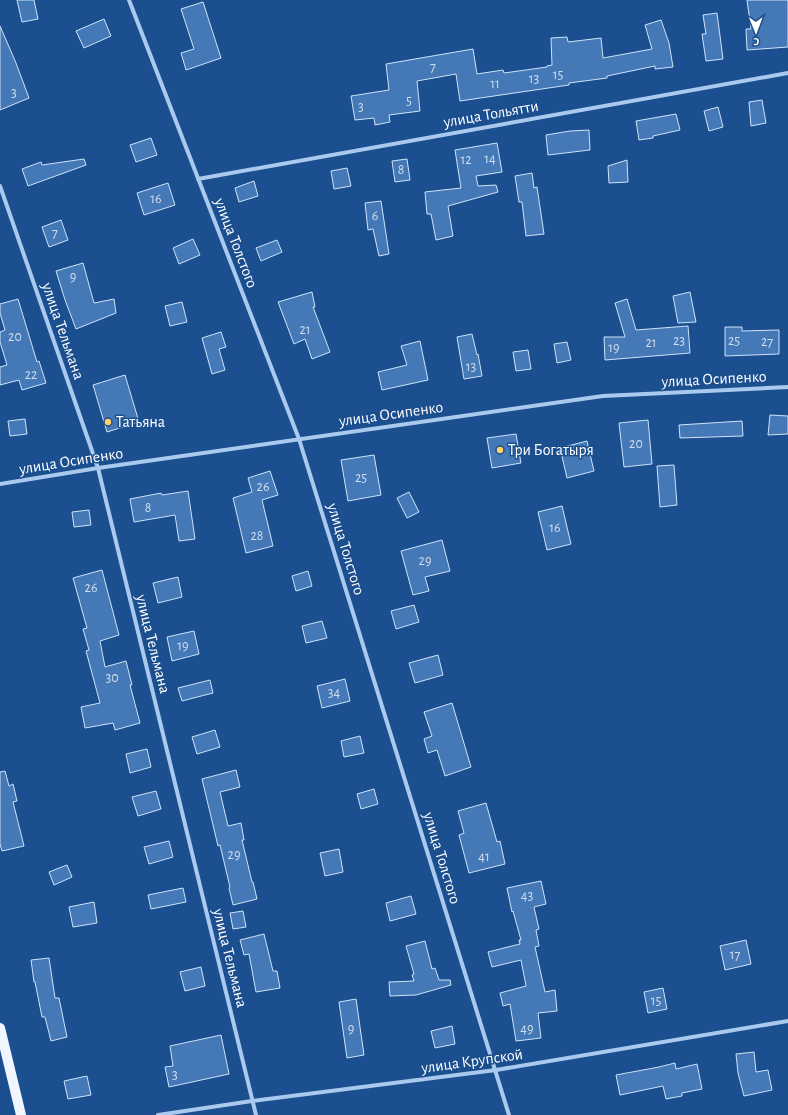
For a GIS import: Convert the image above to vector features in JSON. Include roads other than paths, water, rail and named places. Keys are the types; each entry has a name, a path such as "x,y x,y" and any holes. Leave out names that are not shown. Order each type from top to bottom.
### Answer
{"main road":[{"path":"0,1028 21,1115"}],"street":[{"name":"улица Толстого","path":"129,0 299,439 509,1115"},
{"name":"улица Тольятти","path":"198,179 788,73"},
{"name":"улица Тельмана","path":"0,186 98,468 256,1115"},
{"name":"улица Осипенко","path":"0,484 98,468 602,396 788,387"},
{"name":"улица Крупской","path":"158,1115 252,1101 496,1070 788,1021"}],"place":[{"name":"Татьяна","path":"108,422"},
{"name":"Три Богатыря","path":"500,450"}]}
